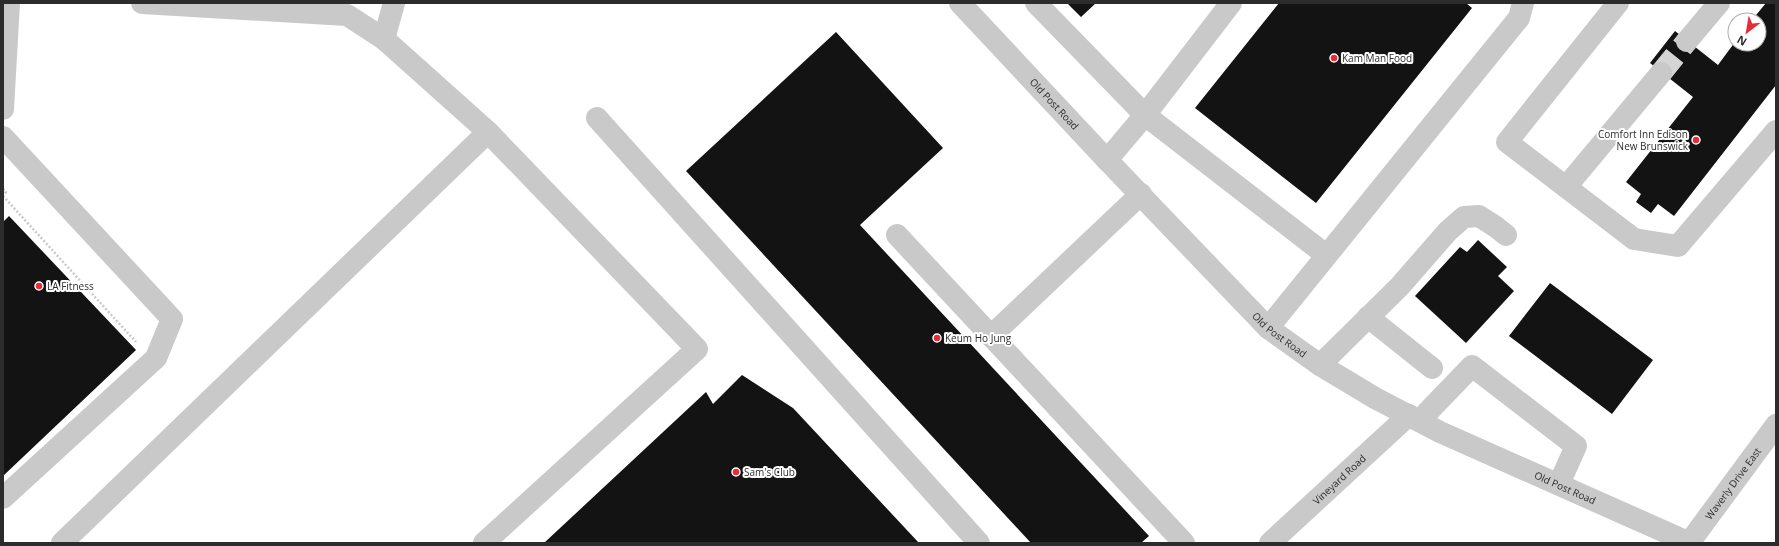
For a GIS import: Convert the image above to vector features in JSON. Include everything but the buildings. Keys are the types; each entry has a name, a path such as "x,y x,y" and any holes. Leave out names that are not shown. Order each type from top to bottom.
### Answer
{"street":[{"path":"3,109 9,3"},
{"path":"142,3 348,15 384,39 488,132 697,349 484,543"},
{"path":"384,39 394,3"},
{"name":"Old Post Road","path":"960,3 1107,160 1268,328 1320,365 1375,398 1440,432 1690,543"},
{"path":"1036,3 1145,114 1326,255"},
{"path":"1107,160 1145,114 1231,3"},
{"path":"1268,328 1519,18 1523,3"},
{"path":"1618,3 1507,142 1634,239 1678,246 1776,131"},
{"path":"1687,41 1719,3"},
{"path":"1566,187 1661,72"},
{"path":"597,118 979,543"},
{"path":"62,543 488,132"},
{"path":"3,137 172,318 156,358 3,498"},
{"path":"991,336 1141,194"},
{"path":"1320,365 1400,286 1448,231 1464,217 1479,216 1496,226 1506,235"},
{"path":"896,234 1184,543"},
{"path":"1368,317 1432,368"},
{"name":"Vineyard Road","path":"1270,543 1472,366 1576,446 1559,484"},
{"name":"Waverly Drive East","path":"1690,543 1776,425"}],"path":[{"path":"3,189 6,192 3,196 141,347"}],"tunnel":[{"path":"1661,73 1687,41"}],"place":[{"name":"Kam Man Food","path":"1334,58"},
{"name":"Comfort Inn Edison New Brunswick","path":"1696,140"},
{"name":"LA Fitness","path":"39,286"},
{"name":"Keum Ho Jung","path":"937,338"},
{"name":"Sam's Club","path":"736,472"}]}
